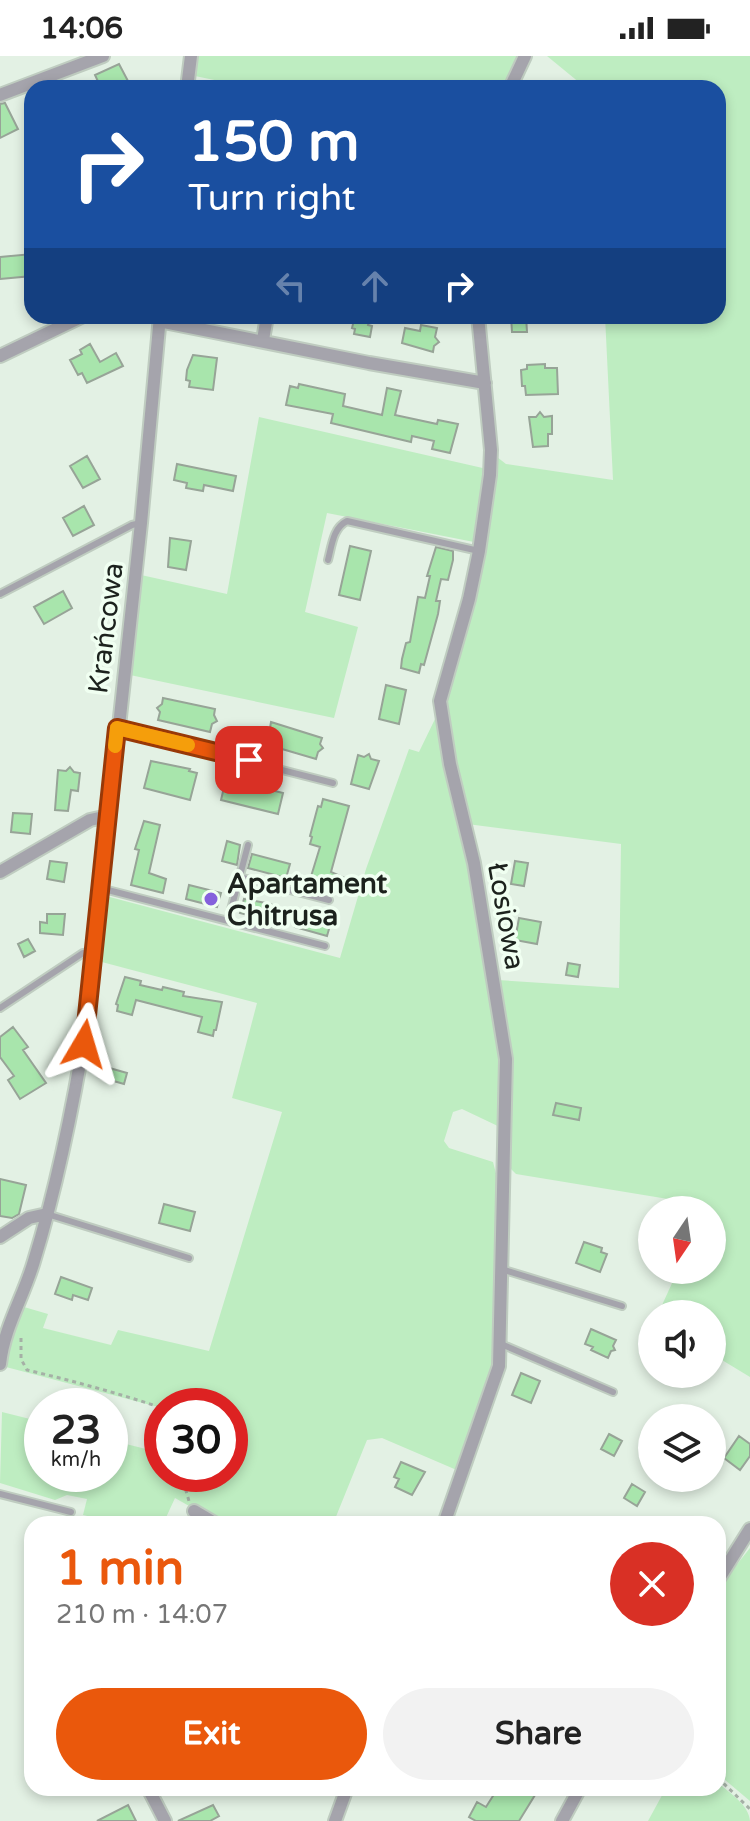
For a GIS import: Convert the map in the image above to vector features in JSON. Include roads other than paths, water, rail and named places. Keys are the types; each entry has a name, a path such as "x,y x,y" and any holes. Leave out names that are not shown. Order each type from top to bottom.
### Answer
{"street":[{"path":"40,80 103,56"},
{"path":"188,80 191,56"},
{"path":"514,80 525,56"},
{"path":"0,95 24,86"},
{"path":"0,356 66,324"},
{"name":"Krańcowa","path":"0,1364 3,1344 25,1290 47,1214 87,1022 159,324"},
{"path":"188,324 369,363 485,383"},
{"path":"263,340 266,324"},
{"name":"Łosiowa","path":"447,1516 494,1386 501,1344 506,1059 474,863 450,764 440,701 479,551 491,450 479,324"},
{"path":"0,872 90,820 108,816"},
{"path":"0,1237 29,1218 47,1214"},
{"path":"194,1511 202,1516"},
{"path":"726,1567 750,1529"},
{"path":"152,1796 165,1821"},
{"path":"335,1821 344,1796"},
{"path":"562,1821 576,1796"}],"lane":[{"path":"328,560 335,533 339,525 347,521 479,551"},
{"path":"0,594 141,523"},
{"path":"117,728 333,783"},
{"path":"228,921 248,845"},
{"path":"239,877 329,900"},
{"path":"100,888 325,946"},
{"path":"0,1008 83,953 93,952"},
{"path":"47,1214 189,1258"},
{"path":"501,1269 622,1306"},
{"path":"501,1344 613,1392"},
{"path":"0,1494 71,1512"}],"place":[{"name":"Apartament Chitrusa","path":"211,899"}]}
